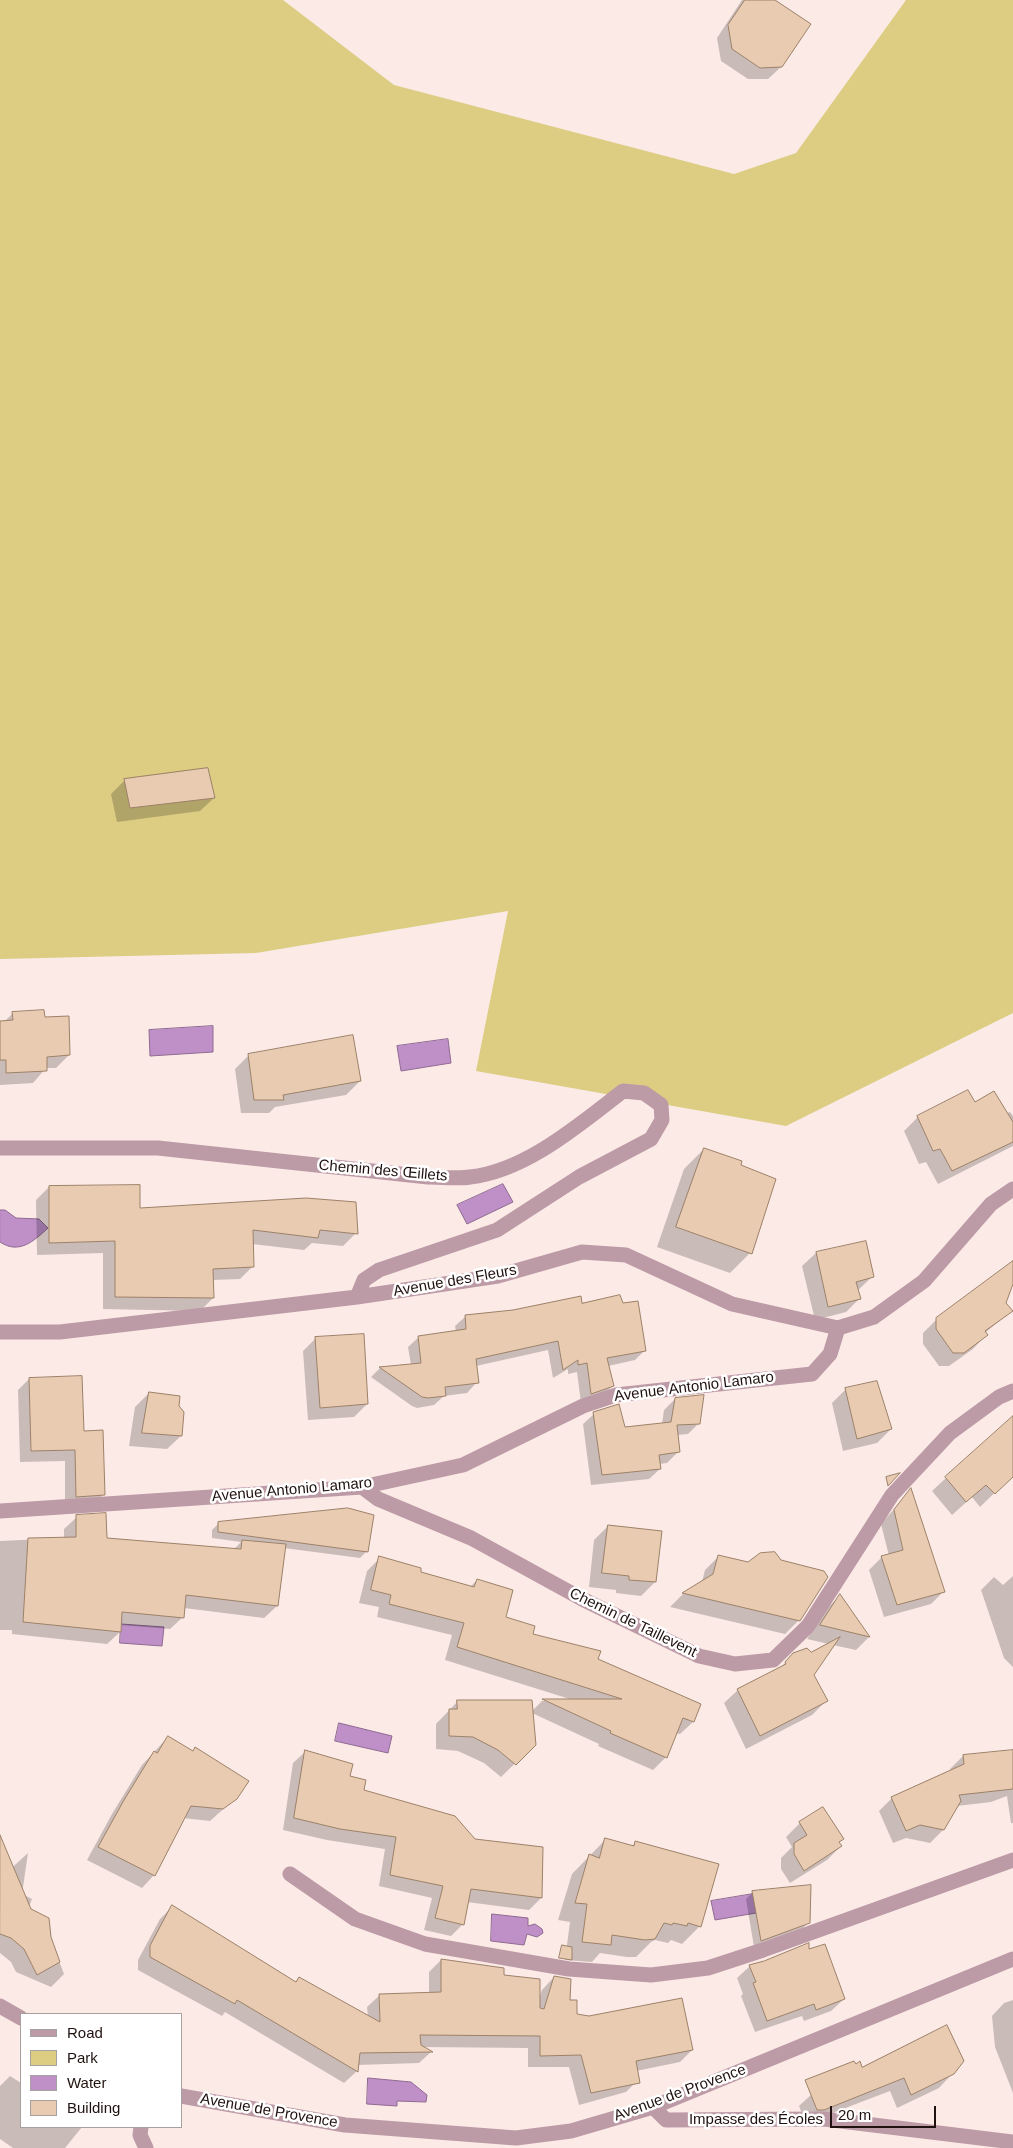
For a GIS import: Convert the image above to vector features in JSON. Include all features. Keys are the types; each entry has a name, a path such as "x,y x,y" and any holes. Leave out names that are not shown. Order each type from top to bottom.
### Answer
{"street":[{"name":"Chemin des Œillets","path":"0,1148 158,1148 428,1177 471,1177 509,1167 566,1135 623,1091 644,1093 661,1105 662,1120 652,1140 579,1176 497,1230 379,1270 364,1280 357,1297"},
{"path":"838,1328 874,1317 924,1281 991,1204 1013,1189"},
{"name":"Avenue des Fleurs","path":"0,1332 60,1332 357,1297 498,1276 582,1252 626,1255 732,1304 838,1328"},
{"name":"Avenue Antonio Lamaro","path":"0,1511 362,1487 462,1465 583,1406 616,1395 812,1374 830,1354 838,1328"},
{"name":"Chemin de Taillevent","path":"362,1487 378,1498 470,1538 584,1600 700,1656 735,1664 772,1660 808,1626 892,1495 950,1433 999,1397 1013,1390"},
{"path":"290,1874 355,1919 425,1944 569,1969 651,1975 708,1968 764,1950 1013,1860"},
{"name":"Avenue de Provence","path":"182,2096 344,2125 516,2138 571,2131 653,2107 1013,1959"},
{"path":"0,2006 20,2017"},
{"name":"Impasse des Écoles","path":"653,2107 666,2120 824,2119 1013,2142"},
{"path":"142,2128 140,2135 146,2148"}],"green space":[{"path":"0,0 283,0 394,85 734,174 796,153 906,0 1013,0 1013,1013 786,1126 476,1071 508,911 256,953 0,959"}],"water":[{"path":"213,1026 213,1052 150,1056 149,1030"},
{"path":"448,1039 451,1063 401,1071 397,1046"},
{"path":"503,1184 513,1202 467,1224 457,1205"},
{"path":"0,1210 5,1210 16,1218 39,1219 48,1228 26,1245 20,1247 7,1246 0,1242"},
{"path":"121,1624 164,1627 162,1646 120,1643"},
{"path":"339,1723 392,1736 388,1753 335,1741"},
{"path":"753,1894 756,1913 715,1920 711,1901"},
{"path":"492,1914 528,1918 528,1926 535,1924 542,1929 543,1933 537,1937 527,1934 524,1945 491,1941"},
{"path":"368,2078 411,2082 427,2095 426,2102 397,2101 397,2106 367,2104"}],"building":[{"path":"745,0 775,0 811,24 782,67 760,68 732,49 728,25"},
{"path":"208,768 215,798 130,808 124,779"},
{"path":"44,1010 45,1017 69,1016 70,1055 47,1057 47,1071 6,1073 6,1060 0,1060 0,1021 13,1020 12,1012"},
{"path":"353,1035 361,1081 283,1095 284,1100 254,1100 248,1054"},
{"path":"968,1090 975,1102 994,1091 1013,1122 1013,1142 952,1171 940,1149 933,1151 917,1116"},
{"path":"704,1148 742,1161 741,1165 776,1179 752,1254 676,1227"},
{"path":"140,1185 140,1208 306,1198 356,1202 358,1234 320,1230 318,1238 253,1230 254,1267 213,1269 214,1298 115,1297 115,1241 49,1243 49,1186"},
{"path":"866,1241 874,1277 856,1282 861,1299 828,1307 816,1252"},
{"path":"1013,1261 1013,1284 1006,1303 1013,1311 985,1331 988,1335 964,1353 953,1353 936,1329 936,1318"},
{"path":"620,1295 623,1303 638,1301 646,1351 607,1358 614,1386 591,1394 587,1363 578,1365 578,1360 563,1370 558,1341 476,1359 479,1383 445,1387 446,1396 422,1397 379,1367 421,1363 418,1336 466,1329 465,1315 513,1310 581,1296 582,1303"},
{"path":"364,1334 368,1404 320,1408 315,1337"},
{"path":"82,1376 84,1431 103,1430 105,1495 76,1497 75,1450 31,1451 29,1378"},
{"path":"877,1381 892,1429 857,1439 845,1388"},
{"path":"149,1392 180,1396 179,1406 184,1412 182,1436 142,1433"},
{"path":"704,1395 700,1424 677,1425 680,1452 659,1455 661,1469 602,1475 593,1412 619,1404 625,1427 671,1422 675,1398"},
{"path":"1013,1416 1013,1477 995,1494 986,1485 966,1502 945,1477"},
{"path":"900,1473 888,1486 886,1477"},
{"path":"911,1488 945,1592 897,1605 881,1556 903,1550 894,1510"},
{"path":"348,1508 374,1515 368,1552 218,1532 218,1522"},
{"path":"106,1513 107,1538 241,1549 242,1540 286,1544 278,1606 186,1595 184,1618 122,1612 121,1632 23,1622 28,1538 76,1537 76,1515"},
{"path":"608,1525 662,1531 656,1582 629,1580 629,1576 602,1573"},
{"path":"775,1552 781,1560 824,1571 828,1577 800,1621 682,1593 713,1574 718,1555 748,1562 760,1553"},
{"path":"379,1556 421,1568 421,1572 474,1587 477,1579 513,1590 506,1617 535,1626 533,1634 601,1651 598,1659 701,1704 694,1722 683,1718 667,1758 610,1733 611,1731 542,1699 622,1699 457,1647 464,1623 389,1604 391,1595 371,1590"},
{"path":"840,1594 870,1637 820,1625"},
{"path":"840,1637 814,1675 828,1701 760,1736 737,1689 786,1664 785,1662 793,1653 807,1648 811,1652"},
{"path":"457,1700 532,1700 536,1745 516,1765 498,1750 473,1737 449,1736 449,1709 457,1709"},
{"path":"168,1736 193,1751 195,1747 249,1781 237,1799 223,1809 191,1806 155,1876 98,1847 154,1751 157,1753"},
{"path":"305,1750 353,1764 350,1776 366,1780 364,1790 455,1816 475,1839 543,1847 542,1898 471,1889 464,1925 435,1918 443,1886 390,1875 396,1837 340,1829 294,1818"},
{"path":"1013,1750 1013,1789 959,1795 961,1801 944,1830 920,1825 906,1831 891,1797 964,1764 963,1755"},
{"path":"823,1807 844,1839 839,1842 842,1846 804,1871 794,1854 794,1843 807,1835 799,1822"},
{"path":"0,1835 31,1909 49,1918 51,1937 60,1962 37,1975 24,1949 11,1938 0,1934"},
{"path":"605,1838 634,1846 635,1841 719,1864 701,1927 688,1923 687,1926 664,1923 655,1939 645,1940 612,1935 611,1945 582,1942 587,1904 575,1903 589,1854 599,1858"},
{"path":"811,1885 810,1923 761,1941 752,1891"},
{"path":"172,1905 296,1982 299,1977 380,2022 379,1994 441,1992 441,1959 504,1968 504,1975 540,1979 540,2008 544,2009 554,1976 571,1979 570,2000 577,2000 577,2014 589,2016 682,1998 693,2050 636,2061 640,2083 591,2093 581,2055 540,2056 540,2036 420,2035 421,2045 433,2052 360,2053 358,2072 237,2000 235,2004 150,1957 150,1946"},
{"path":"809,1943 809,1949 825,1944 845,1999 816,2010 814,2004 767,2021 753,1983 756,1982 749,1965"},
{"path":"562,1945 572,1947 572,1960 559,1958"},
{"path":"947,2025 964,2061 954,2074 911,2095 904,2078 824,2110 817,2110 805,2080 854,2061 856,2064 860,2061 862,2067"}]}
